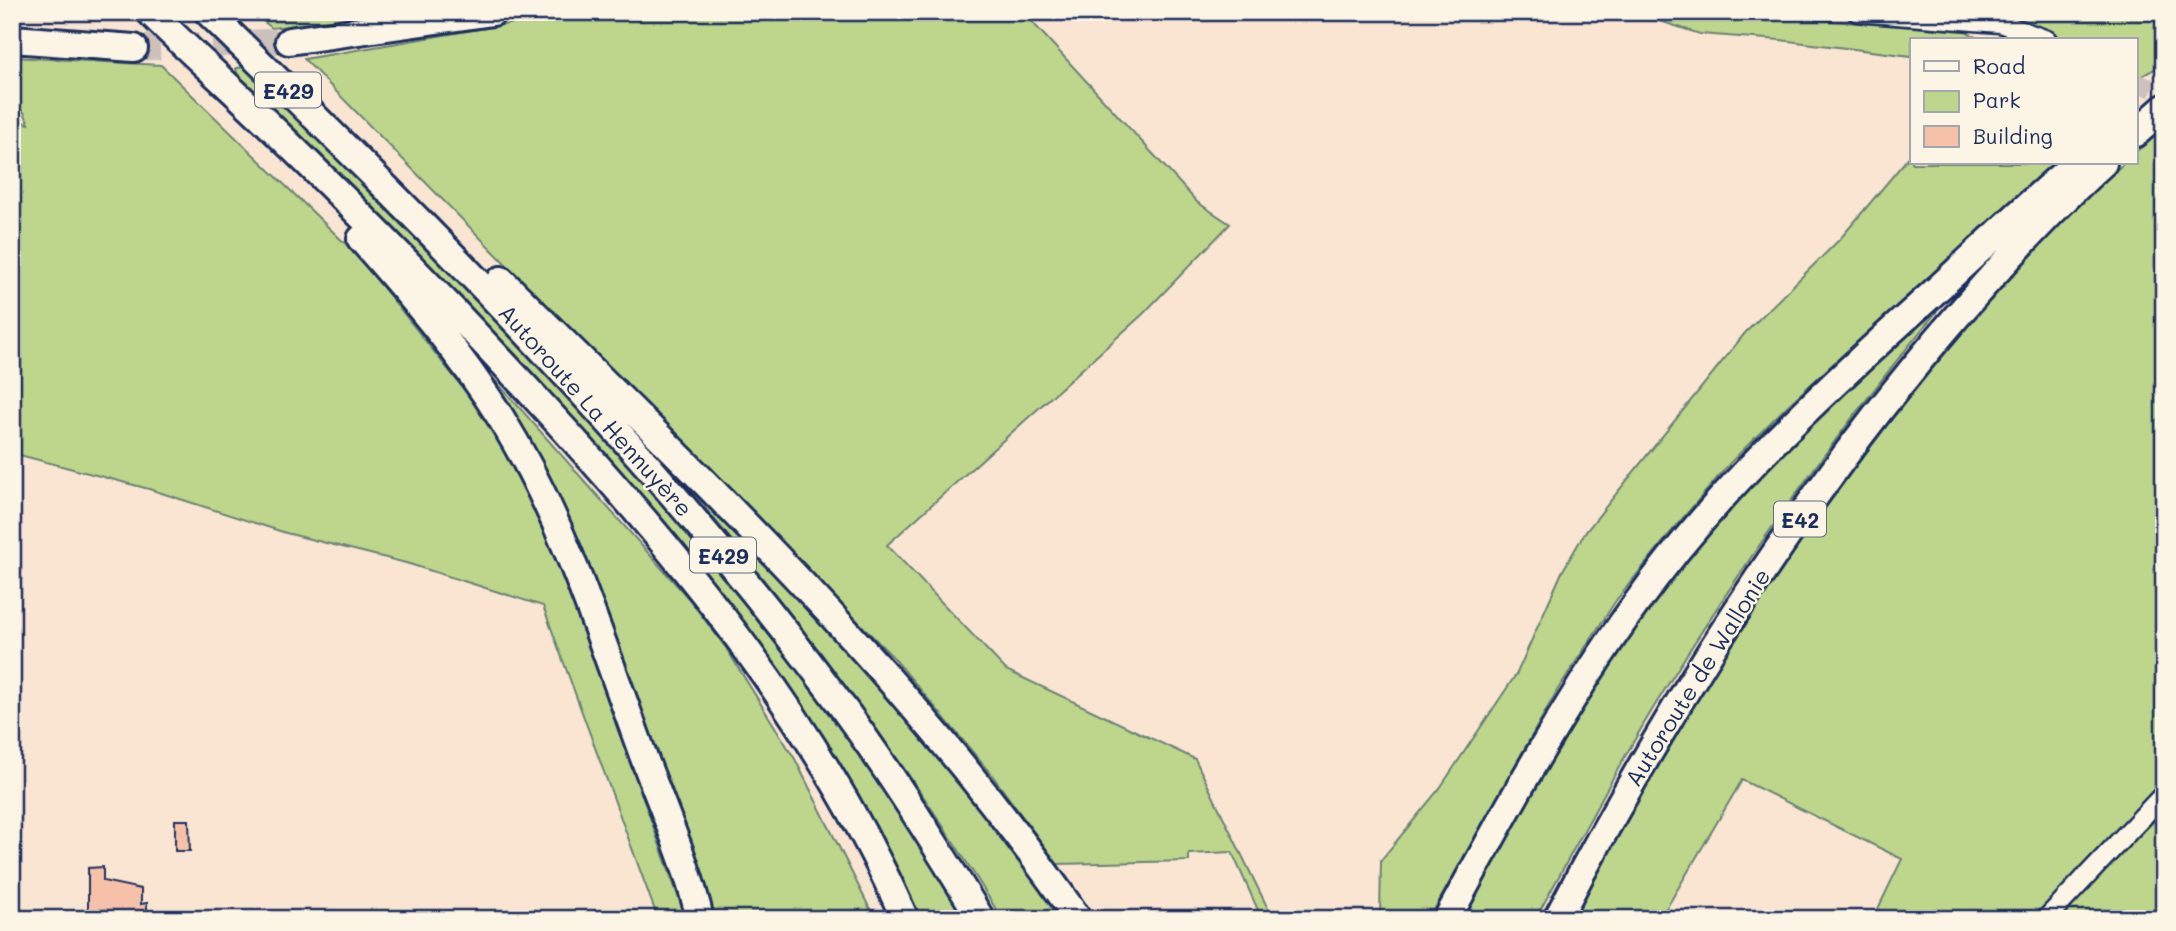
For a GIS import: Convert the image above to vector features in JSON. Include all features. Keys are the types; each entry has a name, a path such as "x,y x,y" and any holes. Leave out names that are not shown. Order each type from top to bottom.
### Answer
{"highway":[{"name":"Autoroute La Hennuyère","path":"149,12 266,122 458,313 666,543 734,629 792,714 866,839 905,919"},
{"name":"Autoroute La Hennuyère","path":"208,12 484,286 693,517 833,694 981,919"},
{"path":"289,41 493,12"},
{"path":"12,39 134,48"},
{"path":"2138,111 2164,100"},
{"path":"2138,131 2164,108"},
{"path":"266,122 294,172 359,237 453,350 502,419 519,450 593,616 700,919"},
{"path":"1447,919 1552,731 1636,604 1713,507 1775,440 1860,359 2075,164"},
{"name":"Autoroute de Wallonie","path":"1557,919 1656,739 1757,578 1836,468 1922,358 1994,274 2102,164"},
{"path":"424,225 471,250 821,602 969,771 1078,919"}],"street":[{"path":"1857,12 2000,23 2041,38"},
{"path":"2046,919 2164,794"}],"green space":[{"path":"251,12 400,12 272,28"},
{"path":"579,12 1023,12 1197,202 1230,224 1143,314 887,545 1006,670 1195,759 1273,919 1262,919 1232,852 1189,854 1189,861 1057,864 992,775 893,657 304,59"},
{"path":"1632,12 1711,12 1966,31 1977,38 1910,38 1910,56 1780,40 1700,34"},
{"path":"1927,12 2164,12 2164,64 2140,77 2138,38 2062,38 2044,30"},
{"path":"12,57 161,65 358,256 477,406 516,472 564,575 686,919 658,919 543,606 406,563 286,533 149,489 12,453 12,119 29,124 24,112 12,107"},
{"path":"251,67 526,343 716,559 858,746 970,919 916,919 784,683 239,82 236,68"},
{"path":"2164,126 2164,786 2034,919 1873,919 1902,859 1742,780 1660,919 1572,919 1626,816 1685,714 1748,614 1815,516 1886,421 1961,330 2041,244 2123,164 2138,164 2138,150"},
{"path":"1910,155 1910,164 2053,164 1787,406 1731,462 1617,599 1558,689 1429,919 1380,919 1381,860 1440,788 1517,673 1562,572 1584,534 1745,333 1840,239"},
{"path":"1937,311 1826,453 1722,601 1641,728 1535,919 1458,919 1608,661 1661,583 1764,462 1908,331"},
{"path":"447,326 689,599 726,648 795,759 875,919 706,919 595,601"},
{"path":"639,430 826,617 1073,919 1002,919 919,790 831,667 785,606"},
{"path":"2164,811 2164,919 2058,919 2064,912"}],"building":[{"path":"175,820 189,820 190,851 175,851"},
{"path":"103,867 103,881 141,889 141,904 147,903 147,919 88,916 88,868"}],"tunnel":[{"path":"134,48 289,41"},
{"path":"2138,83 2164,94"}]}
